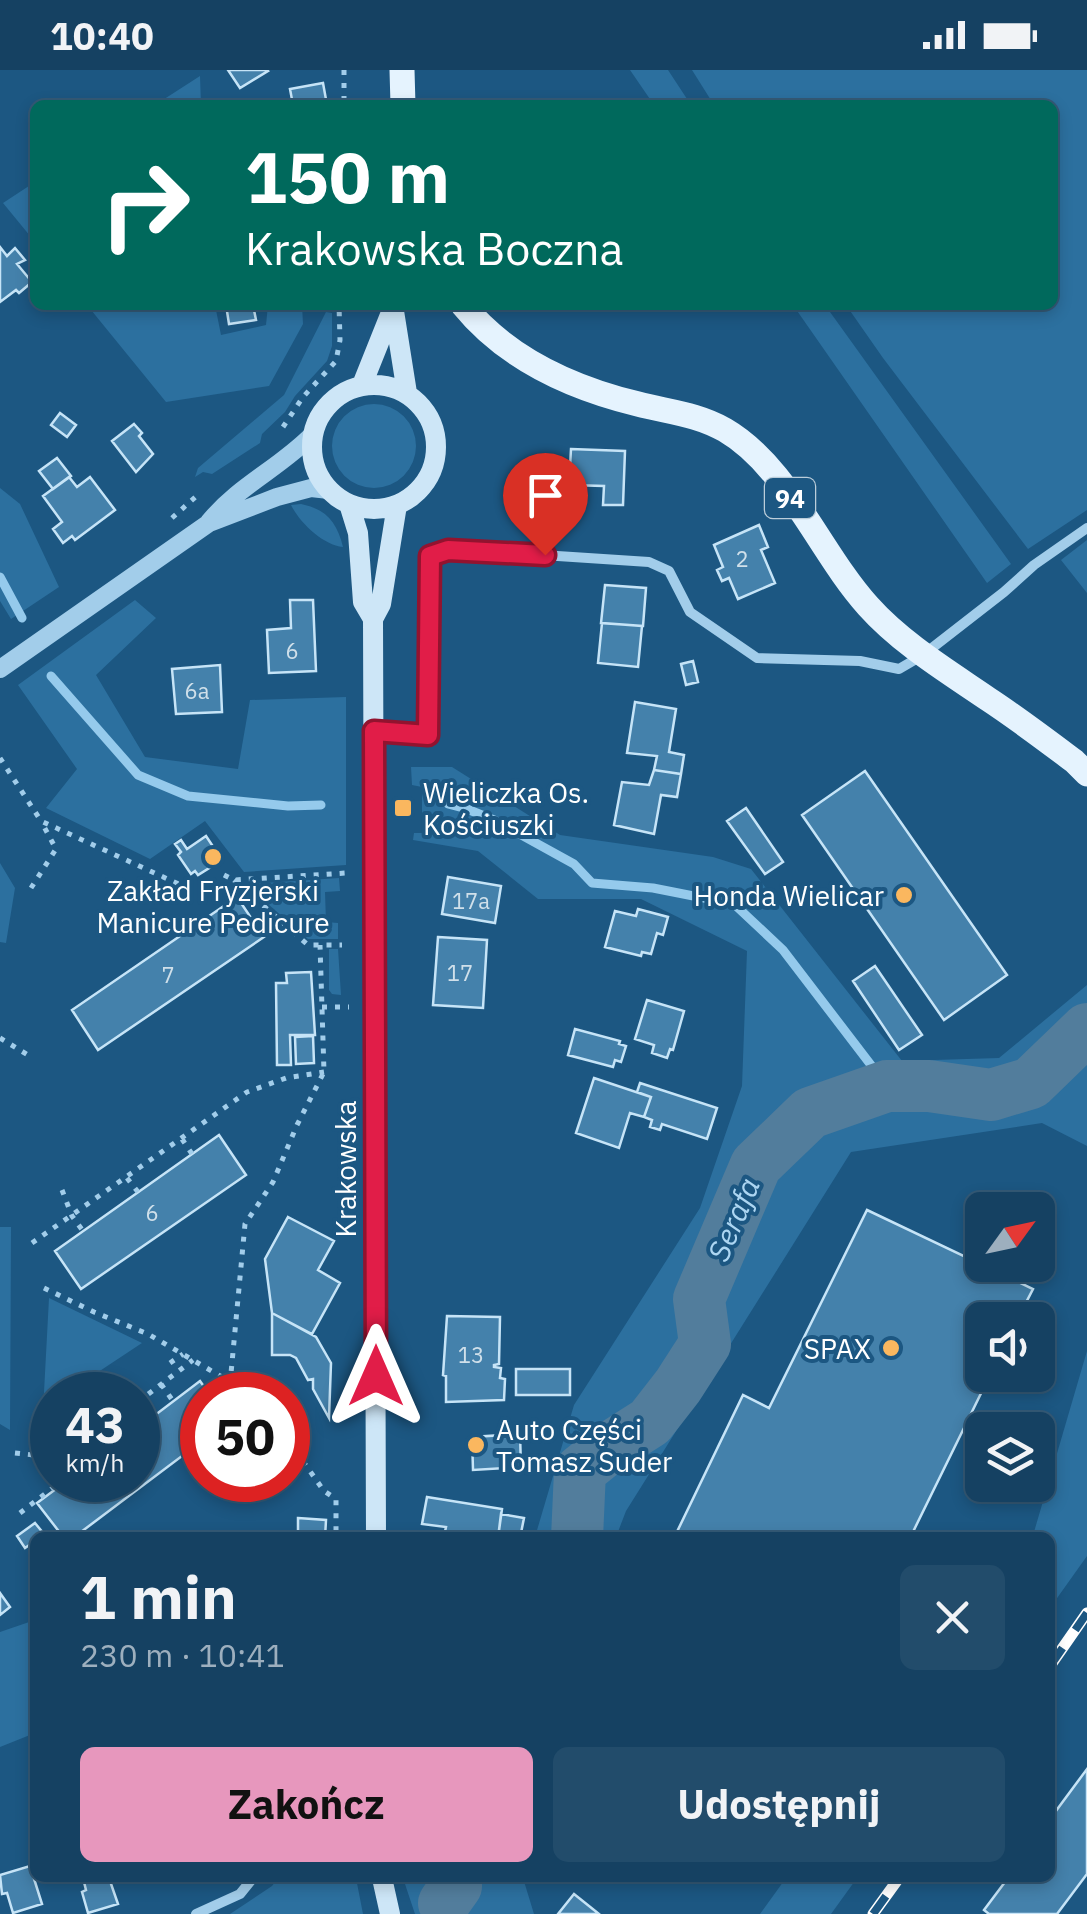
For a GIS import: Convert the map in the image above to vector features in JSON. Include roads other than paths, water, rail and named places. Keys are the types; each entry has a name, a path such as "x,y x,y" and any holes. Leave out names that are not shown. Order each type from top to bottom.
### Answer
{"main road":[{"path":"402,70 402,100"},
{"path":"362,385 393,310"},
{"path":"394,310 407,393"},
{"name":"94","path":"468,310 511,350 552,375 600,394 700,418 752,450 868,606 923,655 1074,760 1087,774"},
{"path":"362,385 387,386 407,393 432,424 436,448 431,472 408,499 397,505 373,509 350,504 329,490 316,470 312,446 316,422 330,402 362,385"},
{"name":"Krakowska","path":"350,504 358,533 363,602 373,619"},
{"name":"Krakowska","path":"376,1532 373,619 381,604 397,505"},
{"path":"383,1882 390,1914"}],"street":[{"path":"0,669 208,522 226,501 293,454 313,434"},
{"path":"208,522 311,488 329,490"},
{"path":"374,731 428,735 430,556 448,550 649,562 669,571 690,612 757,658 860,662 899,669 923,655 1034,565 1087,528"},
{"path":"196,1914 240,1894 250,1882"}],"waterway":[{"path":"0,577 22,618"},
{"path":"51,676 138,775 188,796 288,806 321,805"},
{"path":"448,804 494,820 574,864 592,883 653,888 734,904 783,950 887,1086"},
{"name":"Serafa","path":"577,1532 580,1471 650,1422 705,1344 699,1299 756,1165 810,1113 887,1086 929,1086 991,1095 1031,1083 1087,1029"},
{"name":"Serafa","path":"444,1903 456,1882"}],"railway":[{"path":"1055,1659 1087,1613"},
{"path":"873,1914 896,1882"}],"place":[{"name":"Wieliczka Os. Kościuszki","path":"403,808"},
{"name":"Zakład Fryzjerski Manicure Pedicure","path":"213,857"},
{"name":"Honda Wielicar","path":"904,895"},
{"name":"SPAX","path":"891,1348"},
{"name":"Auto Części Tomasz Suder","path":"476,1445"}]}
